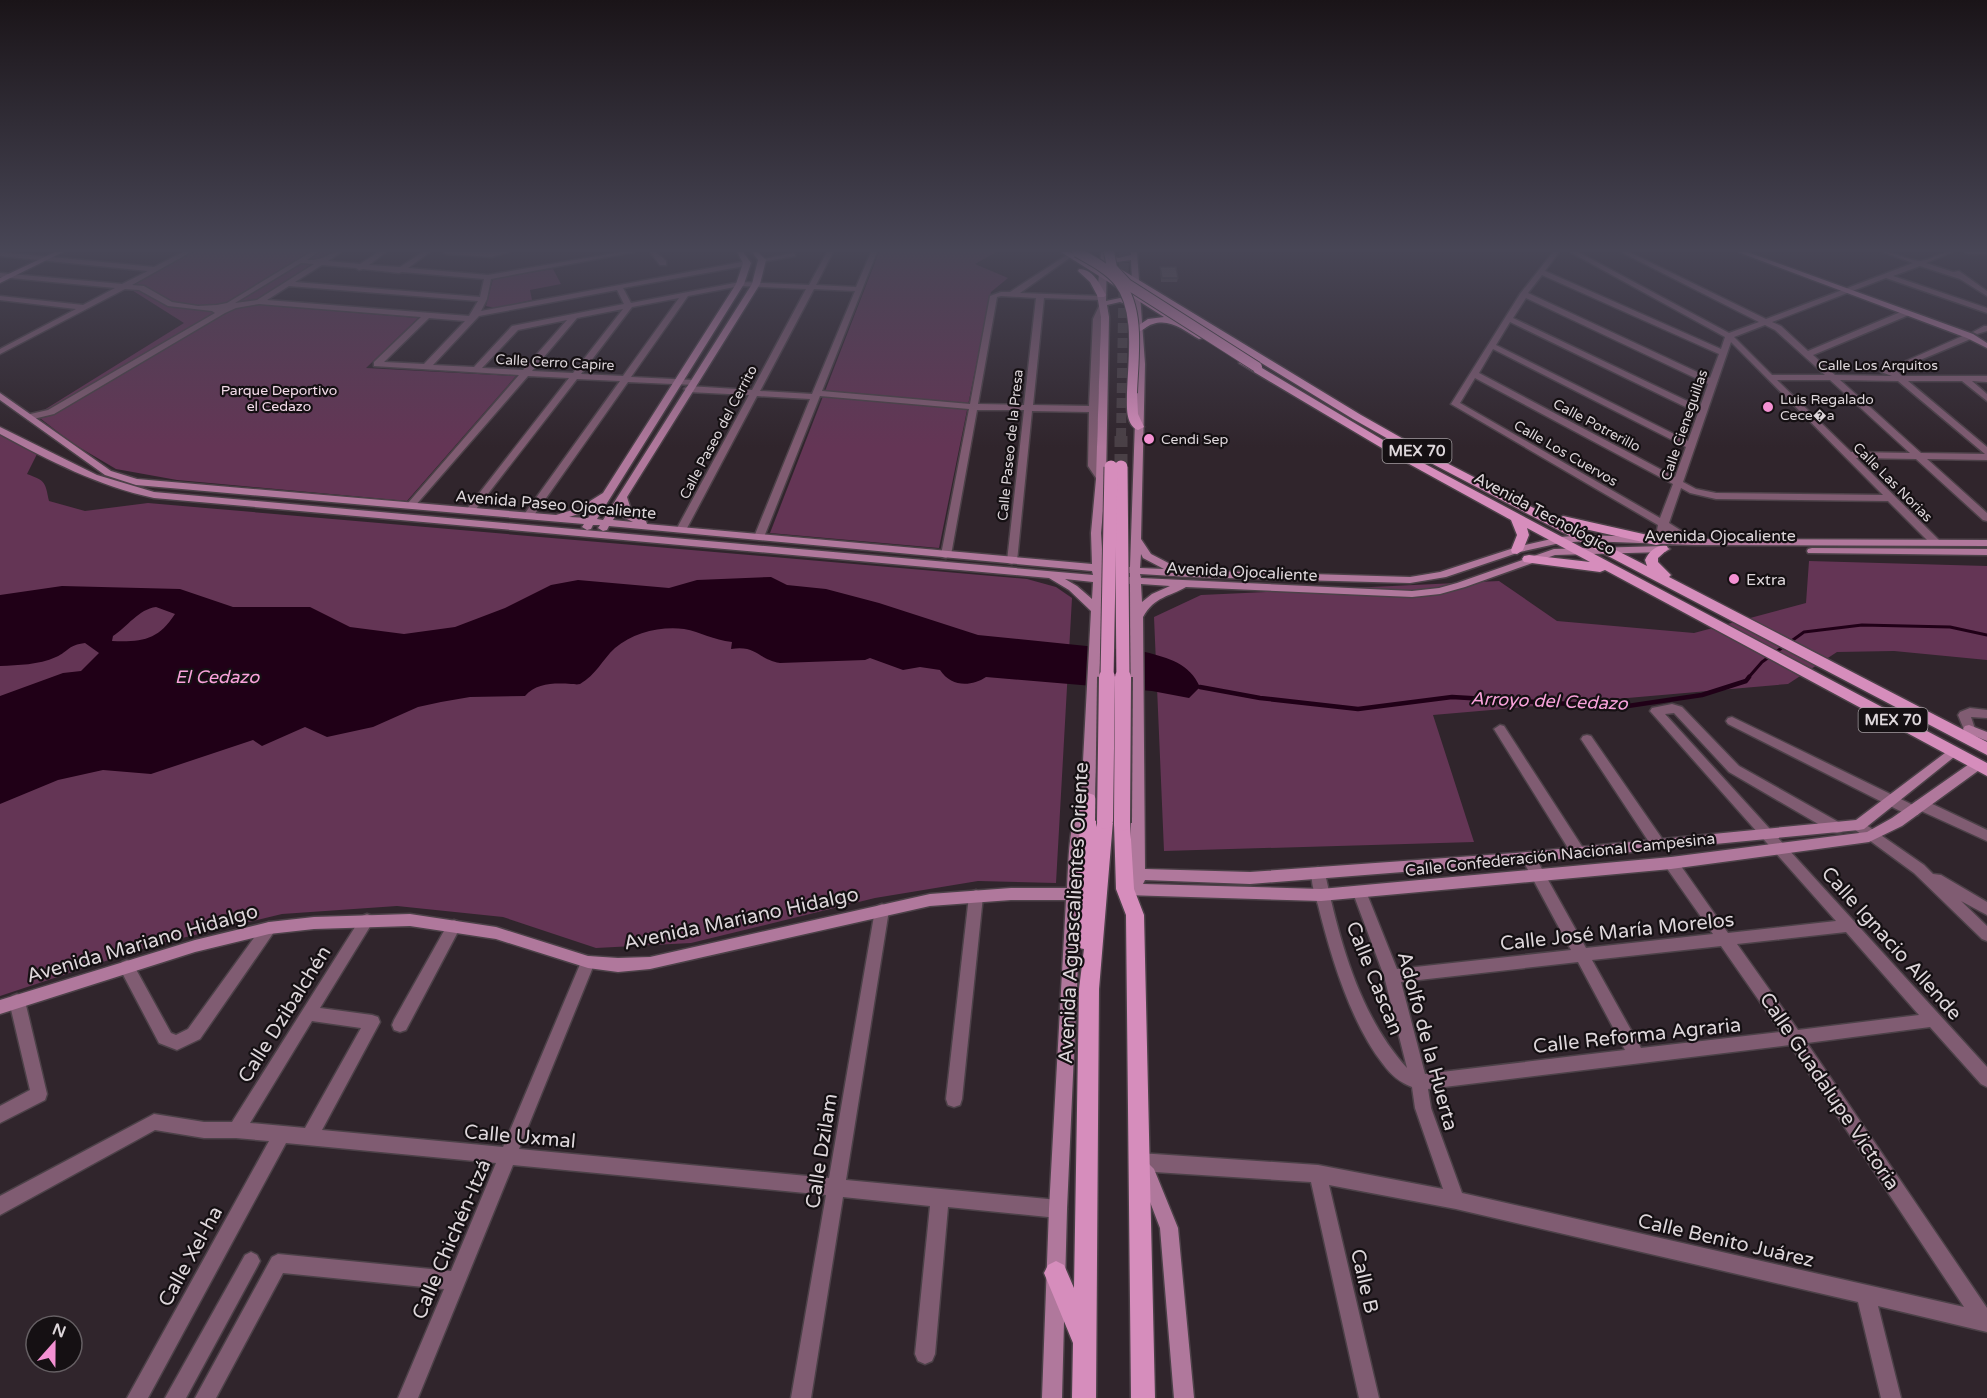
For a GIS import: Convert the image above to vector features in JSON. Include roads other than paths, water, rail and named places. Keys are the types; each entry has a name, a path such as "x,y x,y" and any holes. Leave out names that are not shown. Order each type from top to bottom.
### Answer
{"main road":[{"path":"583,533 719,317"},
{"path":"599,534 734,317"},
{"name":"Avenida Aguascalientes Oriente","path":"1052,1398 1058,1209 1078,822 1089,799 1094,642 1097,615 1096,533 1101,479 1105,317"},
{"path":"1130,317 1133,346 1132,414 1138,427"},
{"name":"Avenida Aguascalientes Oriente","path":"1139,317 1135,549 1137,697 1131,881 1135,915 1143,1398"},
{"name":"Avenida Tecnológico","path":"1167,317 1406,458 1582,544 1614,571 1982,767"},
{"path":"1179,317 1281,384"},
{"name":"Avenida Tecnológico","path":"1192,317 1520,513 1560,540 1606,549 1987,749"},
{"path":"1920,317 1987,338"},
{"path":"1927,317 1973,334 1987,346"},
{"path":"1139,329 1142,325 1153,321 1180,324"},
{"name":"Avenida Paseo Ojocaliente","path":"0,396 108,473 136,482 1012,561 1098,574"},
{"name":"Avenida Paseo Ojocaliente","path":"0,430 94,479 126,490 154,495 1036,573 1135,576"},
{"name":"Avenida Aguascalientes Oriente","path":"1084,1398 1089,989 1113,822 1123,550 1116,467"},
{"path":"532,517 573,513 608,494"},
{"path":"622,496 627,515 631,519 655,528"},
{"path":"1517,550 1523,535 1520,513 1560,519 1659,544 1650,560 1652,565 1673,583"},
{"path":"1096,533 1112,551 1125,553 1135,549"},
{"path":"1136,536 1143,551 1153,560 1166,567 1190,574"},
{"name":"Avenida Ojocaliente","path":"1135,576 1190,574 1410,580 1442,575 1517,550 1560,540"},
{"name":"Avenida Ojocaliente","path":"1606,549 1694,542 1987,543"},
{"name":"Avenida Ojocaliente","path":"1135,576 1197,584 1412,594 1440,591 1461,585 1529,559 1582,544 1987,552"},
{"path":"1529,559 1568,562 1614,571"},
{"path":"1036,573 1067,584 1097,615 1117,610 1131,614 1137,620 1144,605 1157,595 1171,589 1197,584"},
{"path":"1939,723 1969,729 1987,737"},
{"name":"Calle Confederación Nacional Campesina","path":"1131,881 1250,878 1528,857 1767,834 1789,834 1859,825 1953,753"},
{"name":"Calle Confederación Nacional Campesina","path":"1131,881 1322,895 1671,863 1780,849 1872,836 1982,767"},
{"path":"1089,799 1086,935 1089,989"},
{"name":"Avenida Aguascalientes Oriente","path":"1113,822 1131,881"},
{"name":"Avenida Mariano Hidalgo","path":"0,1006 195,945 269,928 367,920 410,920 496,933 588,962 618,965 650,963 930,900 976,896 1075,894"},
{"path":"1139,1165 1148,1175 1169,1228 1184,1398"},
{"path":"1056,1273 1085,1344"}],"street":[{"path":"0,352 64,317"},
{"path":"40,424 51,412 209,317"},
{"name":"Calle Cerro Capire","path":"426,317 377,364 679,382 690,386 754,394 816,395 974,407 1094,409"},
{"path":"425,368 474,317"},
{"path":"475,371 515,328 573,317"},
{"path":"411,506 574,317"},
{"path":"471,511 620,317"},
{"path":"532,517 670,317"},
{"name":"Calle Paseo del Cerrito","path":"681,530 795,317"},
{"path":"759,537 847,317"},
{"path":"946,555 990,317"},
{"name":"Calle Paseo de la Presa","path":"1012,561 1038,317"},
{"name":"Avenida Aguascalientes Oriente","path":"1098,317 1092,460 1101,479"},
{"path":"1573,317 1713,383"},
{"path":"1643,317 1724,353"},
{"name":"Calle Las Norias","path":"1694,317 1729,336 1935,543"},
{"path":"1754,317 1778,328 1987,518"},
{"path":"1729,336 1776,317"},
{"path":"1808,354 1896,317"},
{"path":"1474,374 1510,319 1703,412"},
{"path":"1871,378 1987,328"},
{"name":"Calle Cieneguillas","path":"1659,544 1729,336"},
{"path":"1493,346 1691,446"},
{"path":"1890,370 1987,455"},
{"name":"Calle Los Cuervos","path":"1474,374 1455,404 1694,542"},
{"name":"Calle Potrerillo","path":"1474,374 1693,491 1716,495 1890,498"},
{"name":"Calle Los Arquitos","path":"1769,377 1987,380"},
{"path":"1964,379 1987,398"},
{"path":"29,417 51,412"},
{"path":"1847,455 1987,455"},
{"name":"Calle Ignacio Allende","path":"1837,828 1734,768 1678,710 1672,708 1656,711 1846,926 1987,1080"},
{"path":"1969,729 1964,715 1970,712 1987,714"},
{"path":"1732,722 1893,800 1987,836"},
{"path":"1500,729 1578,852"},
{"path":"1587,739 1658,844"},
{"path":"1859,825 1919,869 1987,909"},
{"path":"1528,857 1636,1055"},
{"name":"Calle Guadalupe Victoria","path":"1671,863 1795,1039 1986,1322"},
{"path":"1919,869 1987,935"},
{"name":"Calle Cascan","path":"1318,873 1333,934 1369,1028 1386,1055 1403,1075 1419,1082"},
{"name":"Adolfo de la Huerta","path":"1360,892 1392,976 1419,1082 1423,1108 1456,1200"},
{"path":"954,1100 976,896"},
{"name":"Calle Dzilam","path":"801,1398 882,910"},
{"name":"Calle Dzibalchén","path":"236,1130 367,920"},
{"path":"400,1025 454,926"},
{"name":"Calle José María Morelos","path":"1392,976 1581,957 1846,926"},
{"path":"127,967 165,1038 177,1043 194,1034 269,928"},
{"name":"Calle Chichén-Itzá","path":"408,1398 588,962"},
{"path":"0,1115 42,1098 17,1000"},
{"path":"309,1014 372,1022 309,1137"},
{"name":"Calle Reforma Agraria","path":"1419,1082 1636,1055 1795,1039 1932,1020"},
{"name":"Calle Uxmal","path":"0,1206 154,1122 204,1130 282,1134 1058,1209"},
{"name":"Calle Xel-ha","path":"137,1398 282,1134"},
{"name":"Calle Benito Juárez","path":"1139,1165 1318,1174 1456,1200 1986,1322"},
{"name":"Calle B","path":"1318,1174 1369,1398"},
{"path":"925,1354 940,1198"},
{"path":"176,1398 251,1261"},
{"path":"205,1398 278,1263 456,1281"},
{"path":"1866,1295 1891,1398"}],"water":[{"name":"El Cedazo","path":"771,577 787,585 826,589 879,603 978,635 1145,652 1170,659 1184,667 1200,687 1189,698 1152,691 986,677 974,683 962,684 950,680 940,670 920,667 903,670 870,658 780,663 746,649 731,649 732,642 675,628 647,632 630,638 615,648 580,684 546,685 534,688 525,696 470,697 441,702 418,707 373,727 327,737 305,727 262,746 253,740 151,774 103,770 58,780 0,804 0,696 63,673 81,671 99,653 85,643 75,645 56,657 42,662 0,666 0,595 62,586 180,589 233,607 310,607 350,627 404,634 455,627 505,608 551,585 578,580 669,588 697,580","holes":["156,607 175,614 169,623 149,638 112,641 113,636 150,608"]}],"waterway":[{"name":"Arroyo del Cedazo","path":"1748,678 1762,662 1804,632 1862,625 1950,627 1987,635"},
{"name":"Arroyo del Cedazo","path":"1200,687 1260,698 1358,709 1452,697 1621,707 1702,695 1746,681 1749,677"}],"tunnel":[{"path":"1121,438 1123,317"},
{"path":"1121,438 1121,467"}],"place":[{"name":"Luis Regalado Cece�a","path":"1768,407"},
{"name":"Cendi Sep","path":"1149,439"},
{"name":"Extra","path":"1734,579"}],"park label":[{"name":"Parque Deportivo el Cedazo","path":"279,398"}]}
